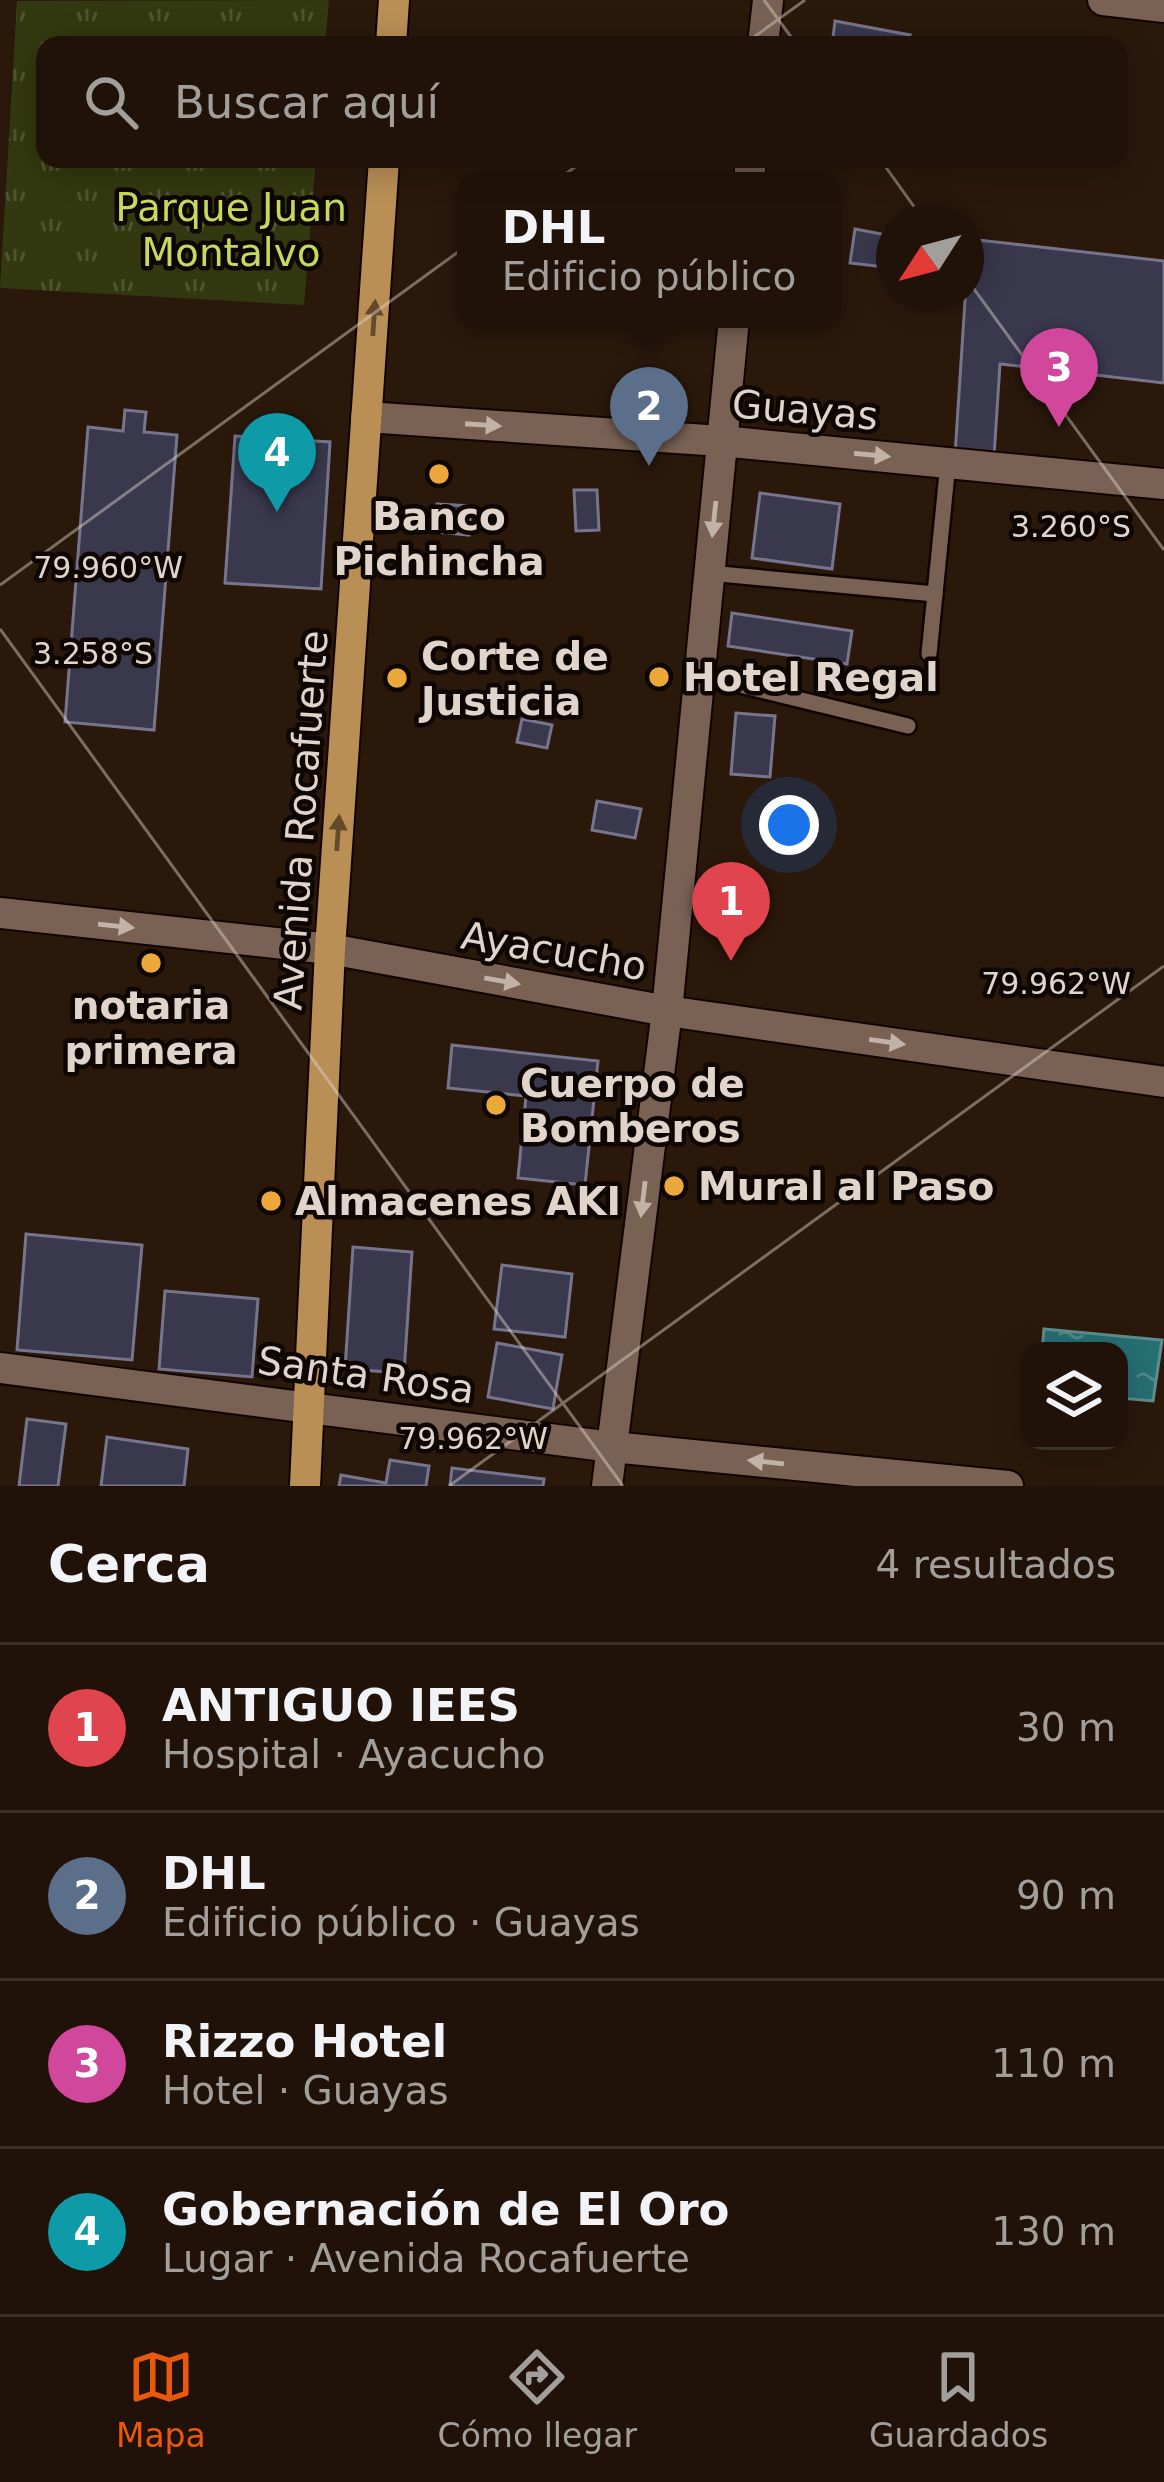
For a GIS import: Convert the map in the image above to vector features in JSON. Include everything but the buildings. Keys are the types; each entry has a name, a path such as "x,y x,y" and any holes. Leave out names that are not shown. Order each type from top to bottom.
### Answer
{"main road":[{"path":"392,36 394,0"},
{"name":"Avenida Rocafuerte","path":"305,1486 330,950 383,168"}],"street":[{"path":"765,36 768,0"},
{"path":"1103,0 1164,7"},
{"path":"607,1486 667,1011 733,328"},
{"name":"Guayas","path":"366,417 721,441 1164,484"},
{"name":"Ayacucho","path":"0,914 330,950 667,1011 1164,1082"},
{"name":"Santa Rosa","path":"0,1368 613,1447 1008,1486"}],"lane":[{"path":"929,654 948,463"},
{"path":"709,573 935,594"},
{"path":"699,675 908,725"}],"green space":[{"name":"Parque Juan Montalvo","path":"329,0 326,36 36,36 36,168 315,168 304,305 0,288 17,1"}],"water":[{"path":"1044,1329 1162,1340 1153,1401 1128,1399 1128,1342 1043,1342"}],"place":[{"name":"Rizzo Hotel","path":"1059,427"},
{"name":"DHL","path":"649,466"},
{"name":"Banco Pichincha","path":"439,474"},
{"name":"Gobernación de El Oro","path":"277,512"},
{"name":"Hotel Regal","path":"659,677"},
{"name":"Corte de Justicia","path":"397,678"},
{"name":"ANTIGUO IEES","path":"731,961"},
{"name":"notaria primera","path":"151,963"},
{"name":"Cuerpo de Bomberos","path":"496,1105"},
{"name":"Mural al Paso","path":"674,1186"},
{"name":"Almacenes AKI","path":"271,1201"}]}
